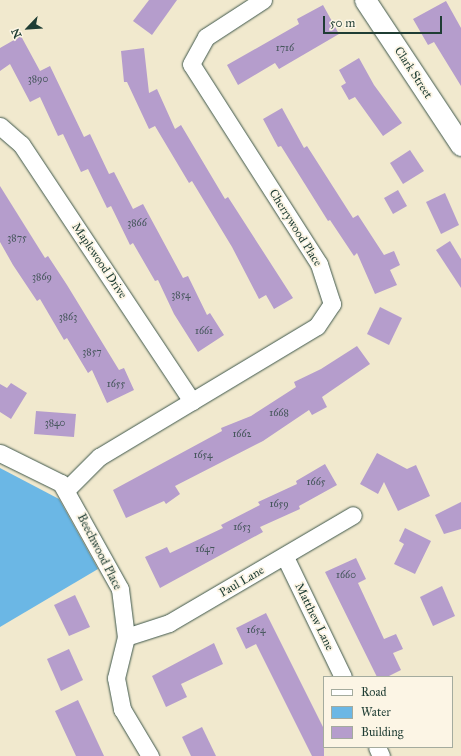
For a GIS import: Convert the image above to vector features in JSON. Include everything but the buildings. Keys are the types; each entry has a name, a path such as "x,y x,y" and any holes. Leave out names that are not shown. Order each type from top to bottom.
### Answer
{"street":[{"name":"Cherrywood Place","path":"66,490 99,457 317,326 332,304 319,264 191,64 206,37 263,0"},
{"name":"Clark Street","path":"365,0 461,145"},
{"name":"Maplewood Drive","path":"0,126 21,144 192,401"},
{"name":"Beechwood Place","path":"0,453 61,483 120,589 126,637 116,678 122,709 150,756"},
{"name":"Paul Lane","path":"126,637 169,623 285,557 353,515"},
{"name":"Matthew Lane","path":"285,557 343,676"}],"water":[{"path":"0,468 59,499 98,569 0,627"}]}
